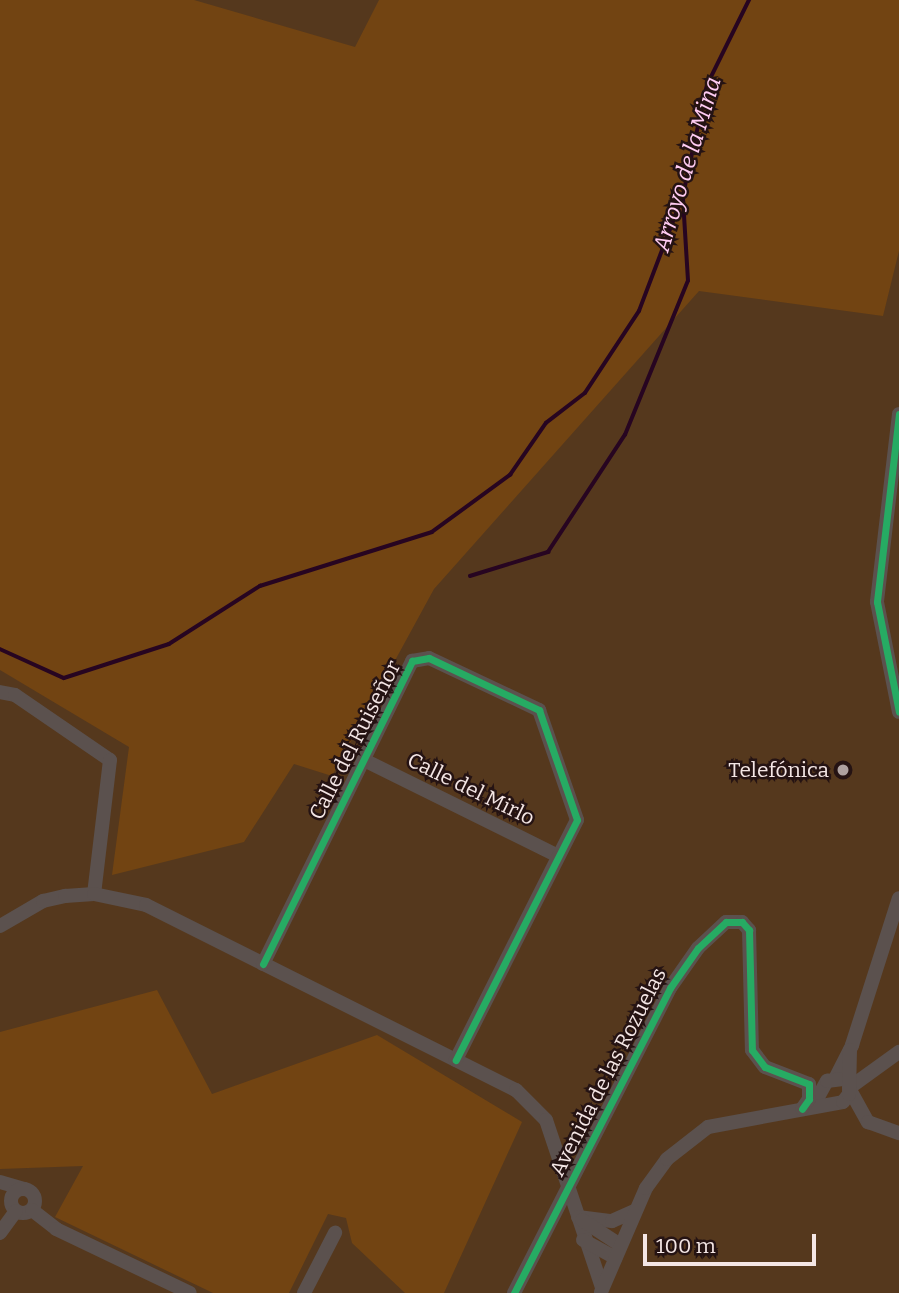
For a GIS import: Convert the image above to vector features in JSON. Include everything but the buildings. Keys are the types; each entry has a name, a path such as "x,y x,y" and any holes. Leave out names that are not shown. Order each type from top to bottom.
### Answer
{"street":[{"path":"899,414 893,498 877,602 899,712"},
{"name":"Calle del Ruiseñor","path":"262,964 412,661 429,658 539,710 577,820 456,1060"},
{"path":"0,692 15,695 110,760 94,894"},
{"name":"Calle del Mirlo","path":"365,760 558,856"},
{"path":"0,926 43,901 94,894 146,905 456,1060 534,1104 546,1120 601,1290"},
{"path":"843,1091 850,1050 899,898"},
{"name":"Avenida de las Rozuelas","path":"514,1293 682,967 726,922 742,922 748,930 752,1050 757,1060 818,1089"},
{"path":"601,1290 634,1211 667,1159 708,1127 808,1108 843,1091 899,1052"},
{"path":"808,1108 818,1089 827,1081 843,1091 858,1111 880,1129 899,1133"},
{"path":"0,1182 24,1189 35,1197 32,1210"},
{"path":"0,1233 14,1207 16,1192 24,1189"},
{"path":"0,1192 14,1207 32,1210 56,1229 190,1293"},
{"path":"578,1217 612,1221 634,1211"},
{"path":"578,1217 618,1251"},
{"path":"304,1293 335,1233"},
{"path":"583,1240 618,1251"}],"shaded area":[{"path":"0,0 899,0 899,1293 0,1293"},
{"path":"0,0 194,0 355,47 379,0 899,0 899,251 883,316 699,291 434,589 332,776 294,764 244,842 112,875 129,747 0,670"},
{"path":"157,990 212,1094 377,1035 522,1122 444,1293 405,1293 352,1243 346,1218 328,1214 289,1293 213,1293 55,1217 83,1166 0,1169 0,1032"}],"waterway":[{"name":"Arroyo de la Mina","path":"0,649 64,678 169,644 260,586 432,532 510,475 546,423 585,393 639,311 683,195 707,85 749,0"},
{"path":"470,576 548,552 625,435 688,281 683,199"}],"cycle path":[{"path":"899,414 877,602 899,712"},
{"path":"263,964 412,661 429,658 539,710 577,820 456,1060"},
{"path":"514,1293 670,988 698,948 726,922 742,922 749,930 752,1050 765,1067 809,1084 809,1099 802,1109"}],"place":[{"name":"Telefónica","path":"843,770"}]}
